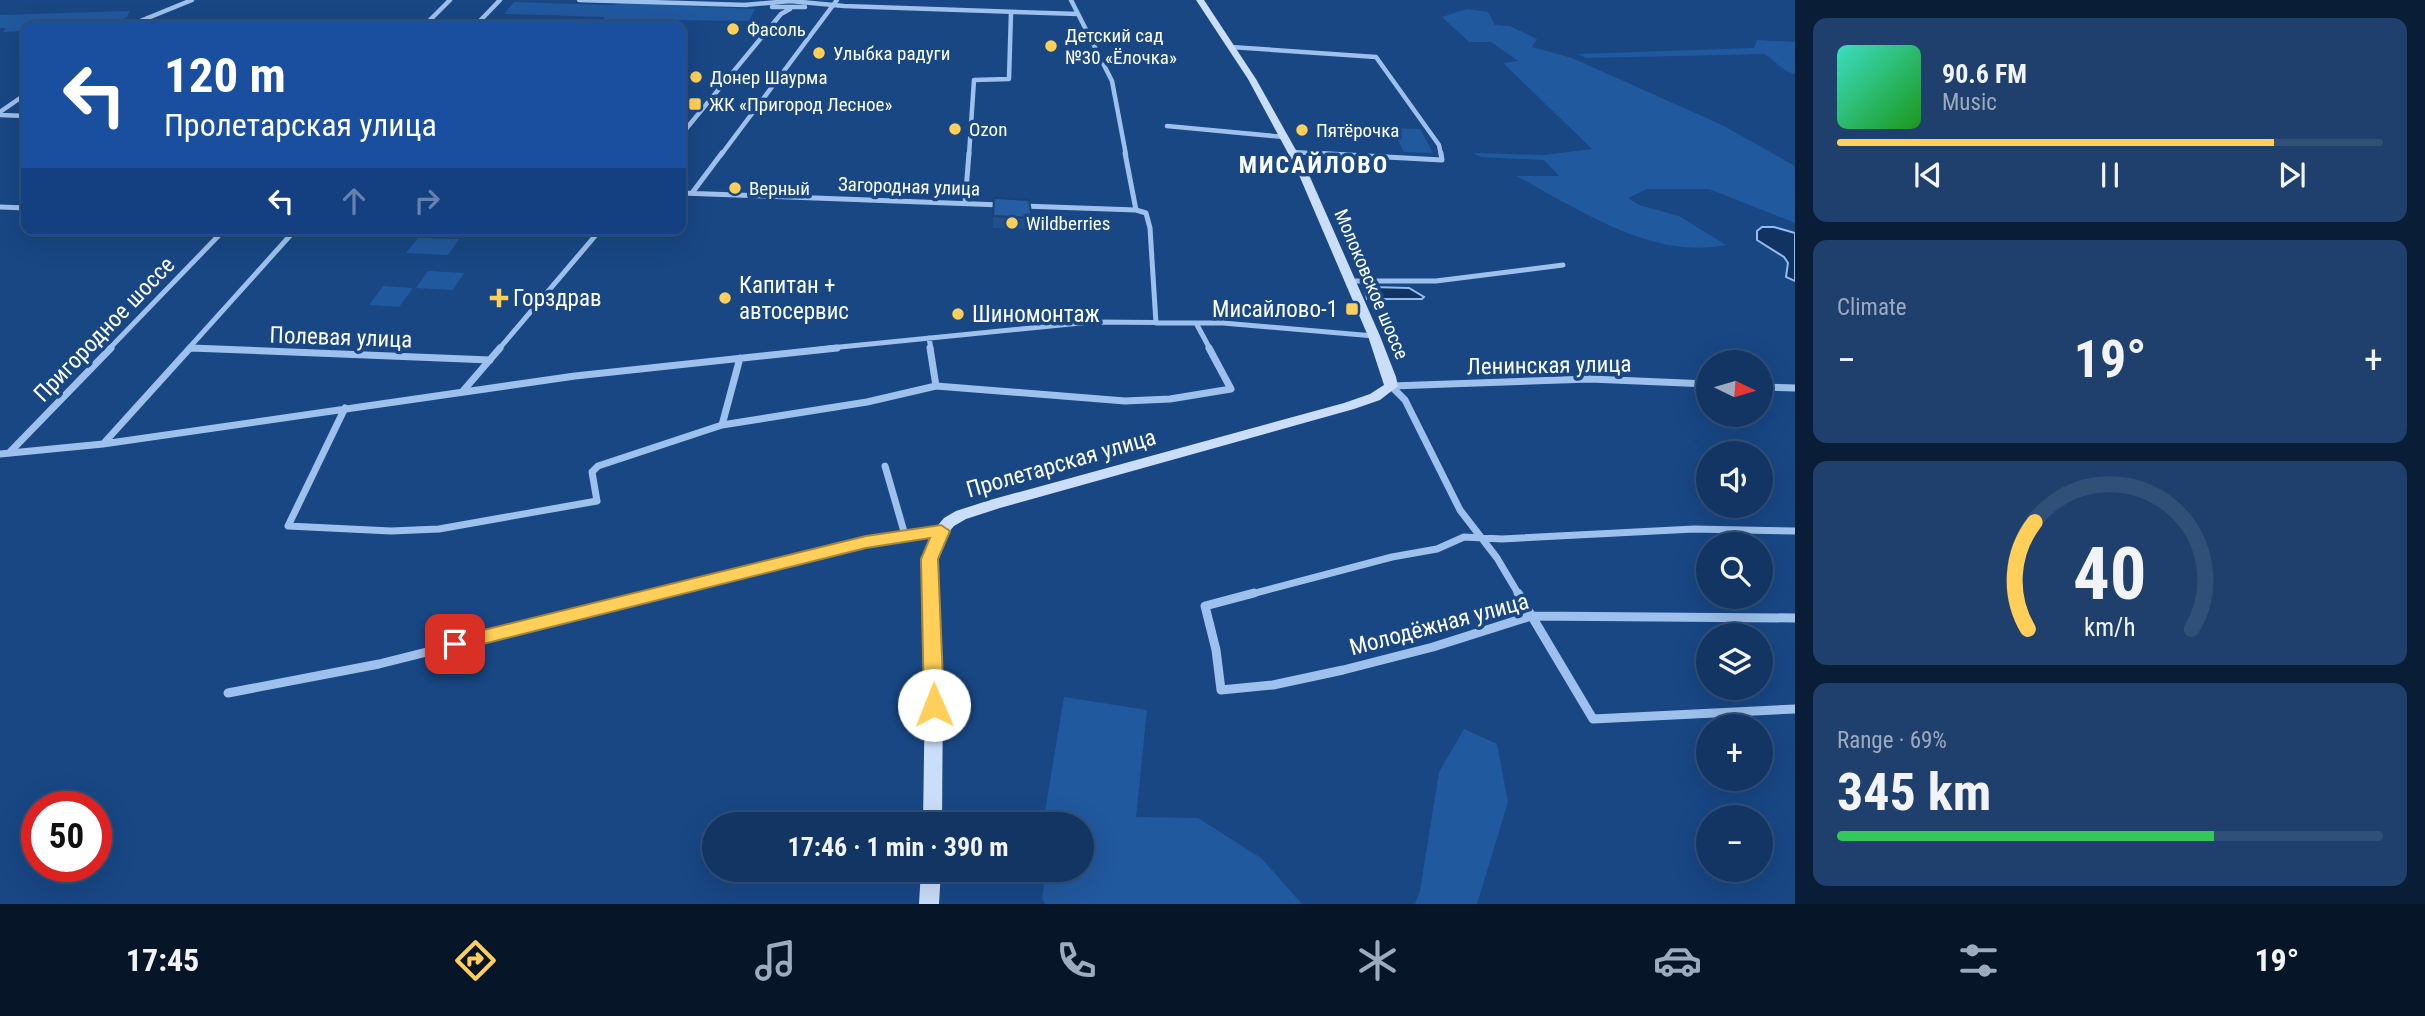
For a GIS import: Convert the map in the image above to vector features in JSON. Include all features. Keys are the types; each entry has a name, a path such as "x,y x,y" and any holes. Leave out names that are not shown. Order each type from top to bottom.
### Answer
{"main road":[{"name":"Молоковское шоссе","path":"1200,0 1231,47 1292,152 1374,336 1391,386 1376,397"},
{"name":"Пролетарская улица","path":"941,531 961,515 1376,397"},
{"path":"932,812 934,687 930,559 941,531"},
{"path":"929,904 930,882"}],"street":[{"path":"140,21 192,0"},
{"path":"429,21 450,0"},
{"path":"480,21 500,0"},
{"path":"579,0 782,6 797,3 834,4 1078,14"},
{"path":"1071,0 1112,81 1136,210"},
{"path":"782,6 790,9 797,3"},
{"path":"692,193 834,4"},
{"path":"686,129 782,6"},
{"path":"965,203 974,80 1009,79 1011,12"},
{"path":"1231,47 1376,57 1439,145 1442,160 1292,152"},
{"path":"0,114 21,99"},
{"path":"0,114 21,116"},
{"path":"1167,126 1284,137"},
{"name":"Загородная улица","path":"686,192 1004,205"},
{"path":"1018,205 1136,210 1146,213 1150,228 1156,323"},
{"path":"0,207 21,208"},
{"name":"Пригородное шоссе","path":"4,454 219,235"},
{"path":"103,444 291,235"},
{"path":"463,392 596,235"},
{"path":"1349,281 1436,281 1563,265"},
{"path":"4,454 103,444 575,376 1091,322 1196,323 1374,336"},
{"path":"345,408 328,448 301,494 288,526 391,531 439,529 597,501 592,472 598,466 722,425 867,402 936,386 1125,401 1170,399 1231,389 1196,323"},
{"path":"929,338 936,386"},
{"name":"Полевая улица","path":"191,348 489,360"},
{"path":"722,425 740,358"},
{"name":"Ленинская улица","path":"1391,386 1590,379 1696,383"},
{"path":"1391,386 1405,400 1460,510 1497,558 1593,719 1795,709"},
{"path":"1773,387 1795,388"},
{"path":"886,466 905,535"},
{"path":"1479,538 1694,529 1795,531"},
{"name":"Пролетарская улица","path":"228,694 379,664 765,566 905,535 941,531"},
{"name":"Молодёжная улица","path":"1479,538 1464,537 1437,549 1392,557 1210,602 1205,606 1216,650 1221,690 1273,685 1343,670 1433,647 1531,616 1795,618"}],"shaded area":[{"path":"514,2 622,3 755,9 749,21 604,19 504,14"},
{"path":"1467,9 1488,12 1495,25 1510,26 1537,39 1532,47 1572,58 1722,125 1795,166 1795,223 1709,189 1647,189 1628,198 1639,205 1679,216 1726,245 1698,248 1670,245 1616,229 1516,176 1559,176 1544,160 1481,157 1473,153 1544,155 1592,149 1503,63 1518,61 1491,42 1469,42 1442,17"},
{"path":"130,11 127,17 120,21 21,21 21,31 3,32 6,28 0,28 0,15"},
{"path":"1757,40 1795,42 1795,74 1786,71 1765,54 1586,58 1578,54 1754,48"},
{"path":"1392,128 1420,129 1433,153 1404,152"},
{"path":"1762,227 1774,227 1795,233 1795,281 1786,277 1788,263 1784,257 1757,240 1757,231"},
{"path":"418,238 459,239 448,255 406,253"},
{"path":"428,271 464,273 453,290 416,288"},
{"path":"383,286 413,288 399,307 369,305"},
{"path":"1372,287 1409,288 1424,297 1367,299 1365,290"},
{"path":"1064,697 1147,710 1136,817 1198,818 1261,858 1302,904 1045,904 1042,898 1044,882 1094,882 1094,812 1045,812"},
{"path":"1464,729 1497,744 1508,802 1477,904 1415,904 1420,891 1439,772"}],"building":[{"path":"994,198 1029,200 1032,218 993,216"}],"place":[{"name":"Фасоль","path":"733,29"},
{"name":"Детский сад №30 «Ёлочка»","path":"1051,46"},
{"name":"Улыбка радуги","path":"819,53"},
{"name":"Донер Шаурма","path":"696,77"},
{"name":"ЖК «Пригород Лесное»","path":"695,104"},
{"name":"Ozon","path":"955,129"},
{"name":"Пятёрочка","path":"1302,130"},
{"name":"Верный","path":"735,188"},
{"name":"Wildberries","path":"1012,223"},
{"name":"Горздрав","path":"499,298"},
{"name":"Капитан + автосервис","path":"725,298"},
{"name":"Мисайлово-1","path":"1352,309"},
{"name":"Шиномонтаж","path":"958,314"}],"district":[{"name":"МИСАЙЛОВО","path":"1314,165"}],"route":[{"path":"455,644 890,536 941,531 930,559 934,705"}]}
